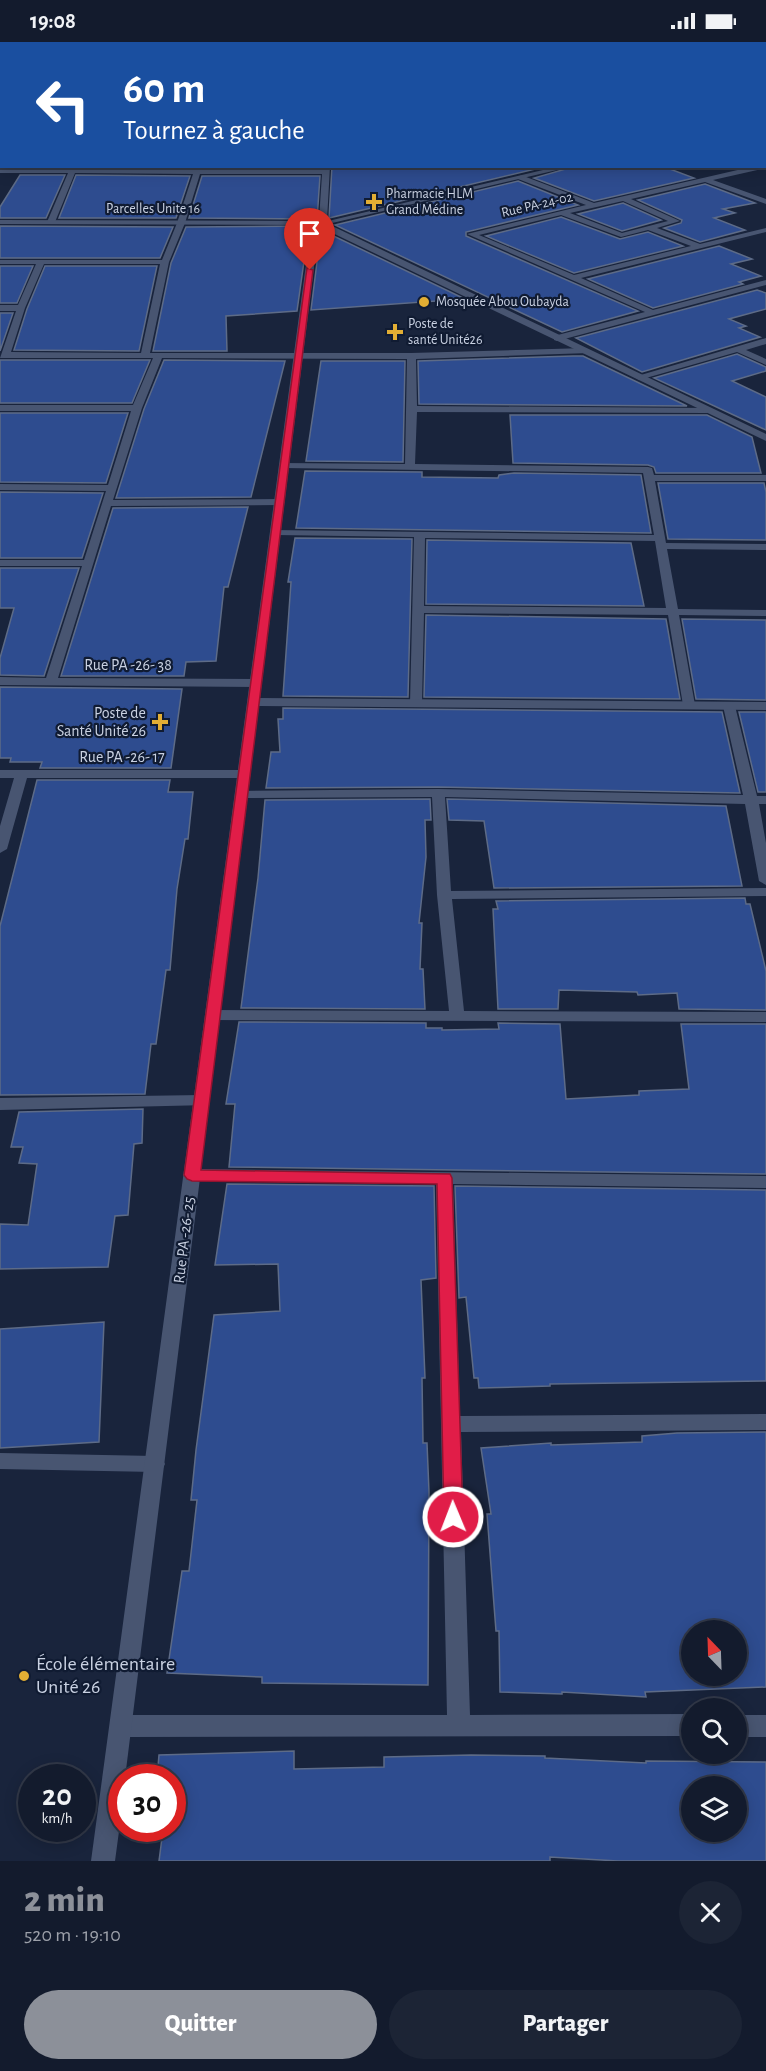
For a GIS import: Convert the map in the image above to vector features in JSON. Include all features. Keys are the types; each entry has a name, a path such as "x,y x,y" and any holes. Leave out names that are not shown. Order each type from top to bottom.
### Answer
{"street":[{"path":"0,171 74,169 197,171 328,168"},
{"name":"Rue PA -26- 25","path":"103,1861 298,356 328,168"},
{"path":"319,224 562,168"},
{"name":"Rue PA-24-02","path":"652,312 471,234 757,168"},
{"path":"51,222 74,169"},
{"path":"145,357 165,262 182,223 197,171"},
{"path":"521,177 594,206"},
{"path":"705,180 766,202"},
{"path":"562,213 616,234 673,222 676,219 624,199"},
{"name":"Parcelles Unite 16","path":"0,222 319,224"},
{"path":"319,224 766,438"},
{"path":"649,228 700,247"},
{"path":"573,278 766,230"},
{"path":"0,262 165,262"},
{"path":"41,262 3,355 411,356 586,351"},
{"path":"557,338 766,282"},
{"path":"0,308 21,308"},
{"path":"639,377 766,341"},
{"path":"737,349 766,362"},
{"path":"51,681 137,408 158,356"},
{"path":"410,467 411,356"},
{"path":"0,408 137,408"},
{"path":"412,409 707,410"},
{"path":"284,465 648,470 689,705"},
{"path":"650,478 766,478"},
{"path":"0,487 112,488"},
{"path":"107,503 280,502"},
{"path":"276,532 420,534 766,547"},
{"path":"416,703 420,534"},
{"path":"0,563 88,563"},
{"path":"418,609 766,613"},
{"name":"Rue PA -26- 38","path":"0,681 256,683"},
{"path":"254,702 766,706"},
{"path":"729,706 751,799 766,881"},
{"name":"Rue PA -26- 17","path":"0,774 244,774"},
{"path":"0,849 22,774"},
{"path":"438,793 444,895 457,1015"},
{"path":"242,794 438,793 766,800"},
{"path":"444,895 766,892"},
{"path":"213,1015 766,1017"},
{"path":"0,1104 202,1101"},
{"path":"192,1175 766,1182"},
{"path":"444,1178 459,1725"},
{"path":"451,1424 766,1422"},
{"path":"0,1461 155,1464"},
{"path":"121,1726 681,1725"},
{"path":"747,1725 766,1726"}],"building":[{"path":"332,168 540,168 329,218"},
{"path":"569,168 667,168 694,178 594,201 534,178"},
{"path":"20,175 65,175 46,218 0,218 0,207"},
{"path":"76,175 190,176 176,218 59,218"},
{"path":"202,176 320,176 317,220 320,225 312,224 306,219 189,218"},
{"path":"518,181 578,205 466,232 466,236 638,311 562,332 335,225"},
{"path":"705,184 755,203 723,209 735,213 714,218 745,230 700,242 664,228 681,223 682,220 638,200"},
{"path":"623,203 661,220 622,231 578,214"},
{"path":"561,217 620,239 648,232 683,246 574,273 486,236"},
{"path":"0,226 173,227 160,258 0,258"},
{"path":"309,226 297,311 226,316 227,351 153,351 171,263 186,227"},
{"path":"321,230 465,299 311,310"},
{"path":"719,246 752,259 731,264 761,276 739,282 743,284 653,308 588,279"},
{"path":"0,266 33,266 17,303 0,303"},
{"path":"45,266 157,266 139,351 14,350 27,309"},
{"path":"757,290 766,293 766,309 729,319 746,326 739,328 760,337 642,372 576,338"},
{"path":"0,313 13,313 0,351"},
{"path":"737,354 766,367 766,371 732,381 766,397 766,430 654,378"},
{"path":"583,356 687,406 419,404 418,361"},
{"path":"0,360 150,360 132,403 0,403"},
{"path":"164,360 285,361 251,497 116,498 144,409"},
{"path":"321,361 405,361 403,462 306,461"},
{"path":"0,413 128,413 106,483 0,482"},
{"path":"510,415 707,415 752,437 761,473 656,473 654,467 648,465 513,463"},
{"path":"305,471 422,472 422,477 498,478 499,475 514,473 641,475 651,533 296,528"},
{"path":"658,483 764,483 766,540 668,539"},
{"path":"0,492 103,493 82,558 0,558"},
{"path":"248,507 228,587 224,587 216,661 186,662 184,676 61,676 113,508"},
{"path":"295,538 412,539 408,697 283,696 291,582 288,582"},
{"path":"427,540 631,543 644,606 426,604"},
{"path":"0,568 79,568 44,676 0,675 0,658 14,608 0,608"},
{"path":"426,615 666,619 680,699 424,697"},
{"path":"682,619 766,620 766,700 696,699"},
{"path":"0,687 182,689 171,768 40,768 42,762 10,762 11,758 0,758"},
{"path":"283,708 722,712 740,793 438,787 266,788 271,752 280,752 278,719 283,719"},
{"path":"739,712 766,712 766,792 758,792"},
{"path":"37,780 170,780 168,792 193,792 188,839 185,839 177,889 170,970 166,970 156,1044 151,1044 145,1094 0,1095 0,926"},
{"path":"430,799 431,820 425,820 426,857 419,923 422,923 420,969 423,969 425,1009 241,1008 258,878 265,800"},
{"path":"447,799 726,806 742,886 494,888 484,821 449,820"},
{"path":"745,898 746,904 750,904 766,971 766,1010 679,1009 677,993 638,995 637,992 559,990 558,1009 498,1009 493,909 498,909 496,901"},
{"path":"239,1022 426,1023 426,1028 442,1028 442,1030 499,1029 498,1023 560,1024 566,1099 639,1095 639,1091 689,1089 681,1024 766,1024 766,1174 229,1167 235,1104 226,1104"},
{"path":"143,1109 142,1143 134,1144 128,1215 115,1216 108,1267 0,1269 0,1224 28,1225 37,1164 19,1163 23,1147 11,1147 19,1112"},
{"path":"227,1184 434,1186 436,1278 421,1280 425,1378 422,1378 423,1443 427,1443 429,1492 428,1685 262,1683 262,1677 167,1673 182,1571 189,1571 197,1500 191,1500 214,1315 280,1311 278,1264 215,1265"},
{"path":"455,1186 766,1190 766,1381 550,1384 550,1386 479,1388 478,1378 474,1378 466,1297 459,1298"},
{"path":"104,1322 99,1442 0,1448 0,1329"},
{"path":"766,1432 766,1687 645,1692 646,1697 562,1692 562,1694 500,1692 499,1631 496,1631 487,1514 491,1514 481,1448 551,1443 551,1445 642,1442 642,1436 677,1433"},
{"path":"294,1751 294,1769 384,1767 384,1757 471,1755 545,1756 545,1758 646,1763 646,1761 681,1761 681,1764 766,1762 766,1861 618,1861 550,1857 550,1861 159,1861 161,1842 186,1842 186,1764 158,1764 159,1755"}],"place":[{"name":"Pharmacie HLM Grand Médine","path":"374,202"},
{"name":"Mosquée Abou Oubayda","path":"424,302"},
{"name":"Poste de santé Unité26","path":"395,332"},
{"name":"Poste de Santé Unité 26","path":"160,722"},
{"name":"École élémentaire Unité 26","path":"24,1676"}],"route":[{"path":"310,270 192,1175 444,1178 453,1517"}]}
